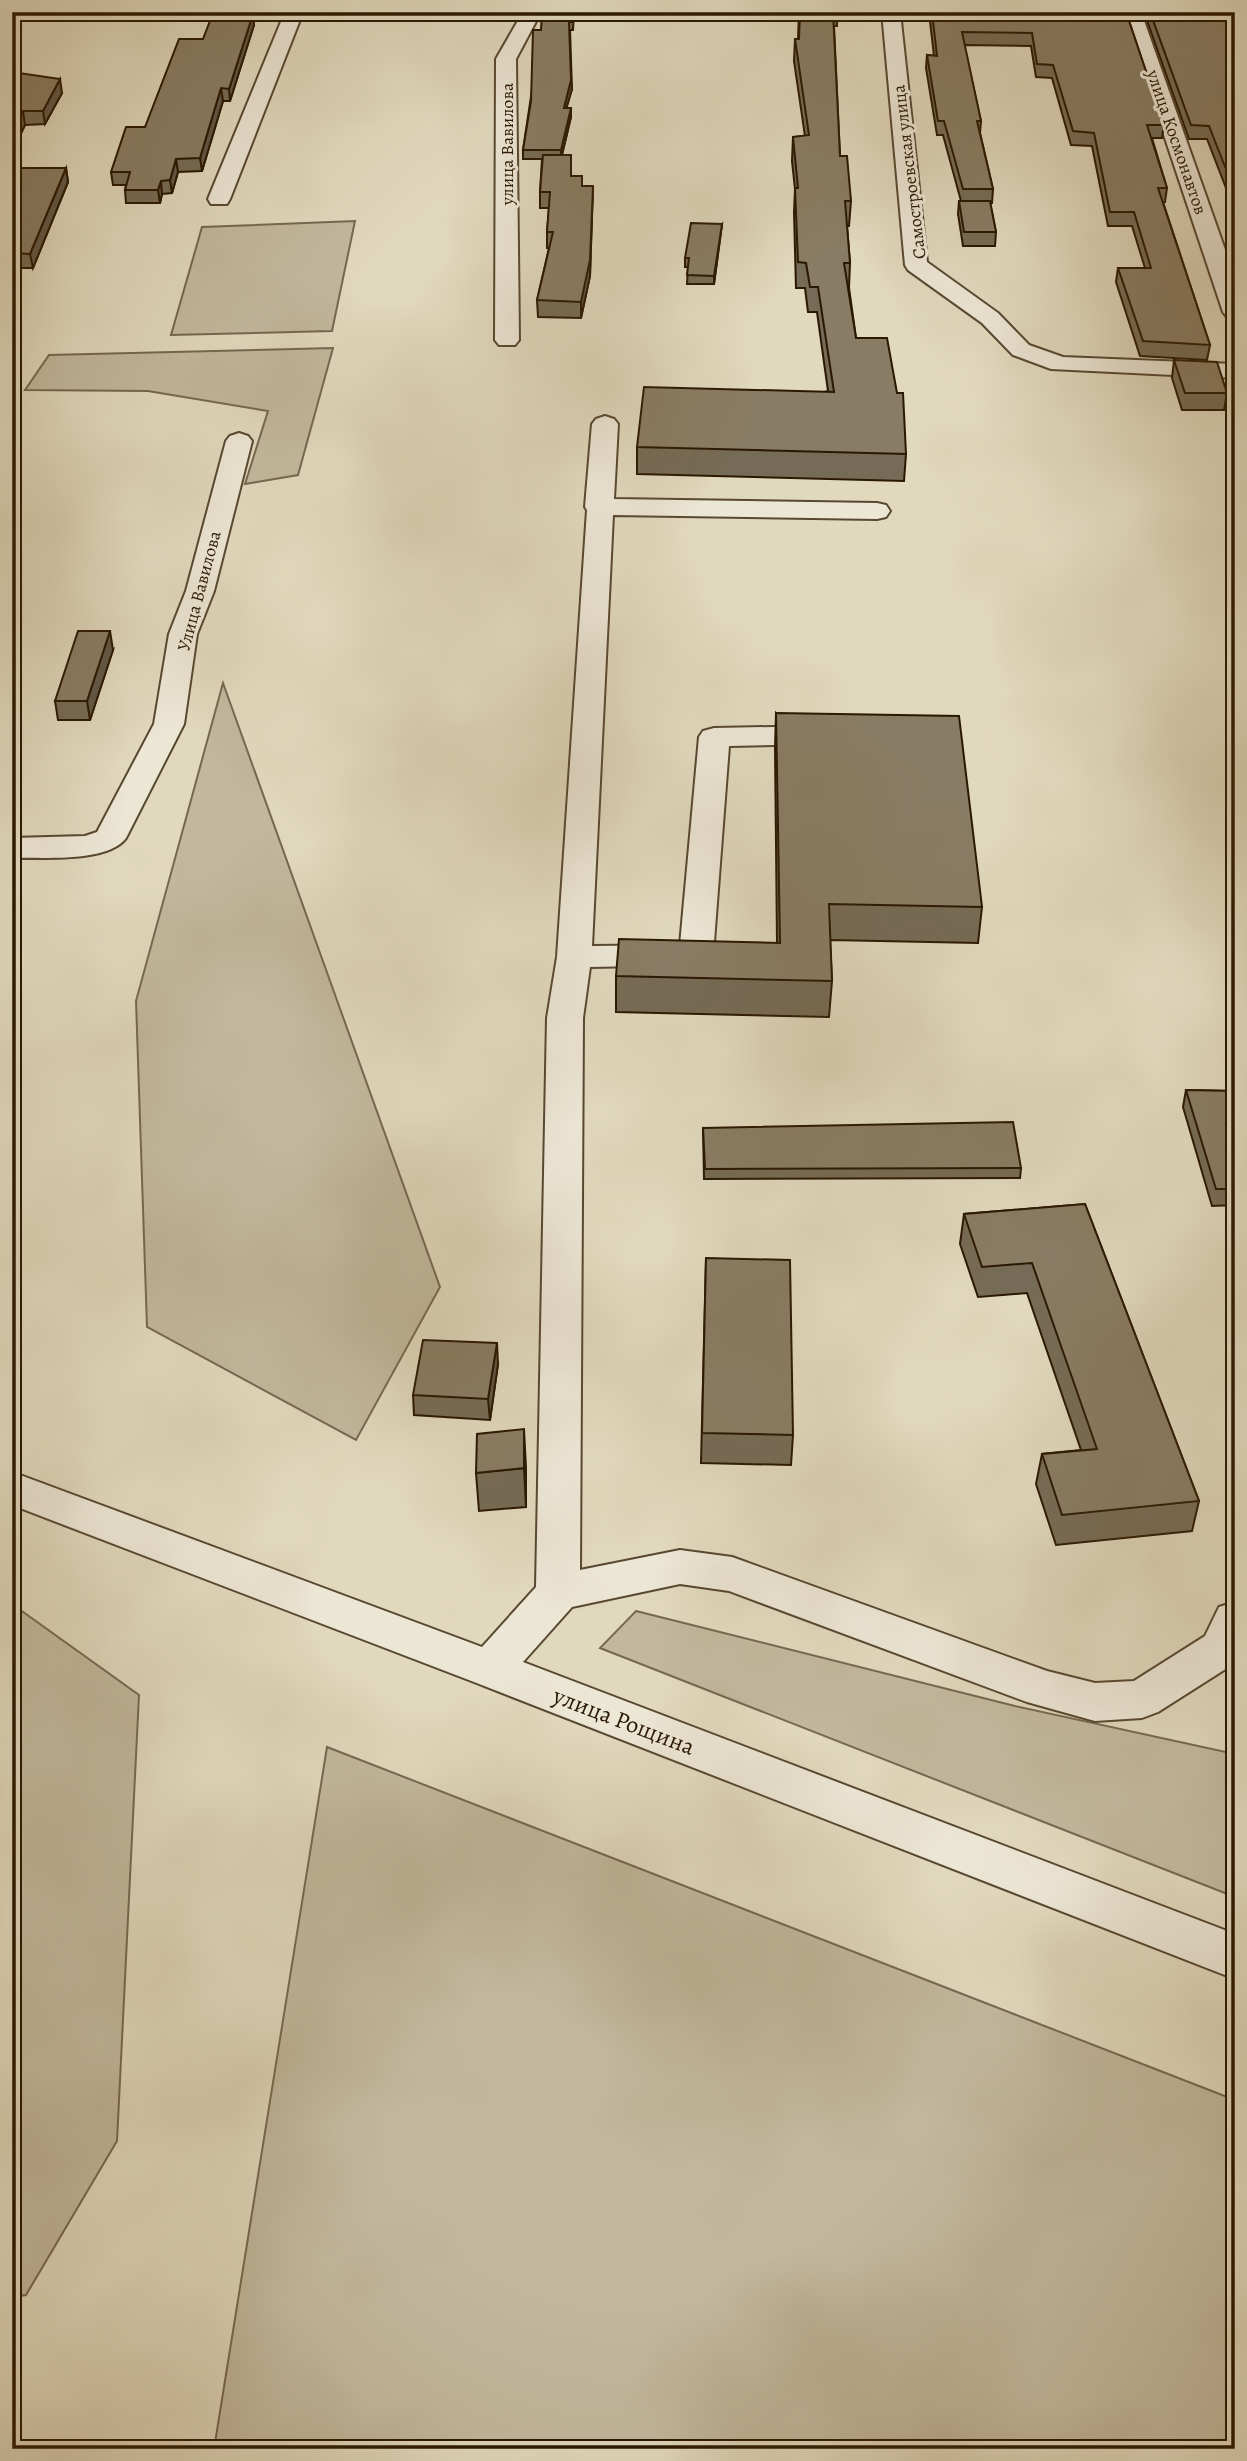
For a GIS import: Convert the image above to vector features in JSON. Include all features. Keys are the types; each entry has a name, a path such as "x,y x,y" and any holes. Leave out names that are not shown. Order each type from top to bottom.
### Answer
{"street":[{"path":"219,199 293,12"},
{"name":"улица Вавилова","path":"507,340 506,59 532,12"},
{"name":"Самостроевская улица","path":"891,12 916,265 990,318 1021,350 1060,364 1235,371"},
{"name":"улица Космонавтов","path":"1132,12 1235,312"},
{"path":"558,1592 565,1018 574,957 598,507 606,424"},
{"name":"Улица Вавилова","path":"12,848 90,846 110,838 169,724 183,635 200,591 239,441"},
{"path":"598,507 877,511"},
{"path":"574,957 696,955 714,737 862,734"},
{"name":"улица Рощина","path":"12,1488 490,1669 1235,1957"},
{"path":"490,1669 558,1592 680,1567 732,1574 1043,1689 1096,1702 1142,1699 1222,1648 1235,1620"}],"shaded area":[{"path":"355,221 332,331 171,335 202,227"},
{"path":"333,348 298,475 245,484 268,411 148,391 25,390 49,355"},
{"path":"223,683 440,1287 356,1440 147,1327 136,1001"},
{"path":"12,1604 139,1695 117,2141 26,2295 12,2297"},
{"path":"636,1611 1015,1706 1235,1754 1235,1897 600,1648"},
{"path":"327,1747 1235,2100 1235,2449 214,2449"}],"building":[{"path":"542,12 573,12 573,22 569,22 571,80 564,108 571,108 561,150 523,150 531,101 533,30 541,30"},
{"path":"800,12 833,12 840,156 847,156 851,201 845,201 850,263 844,263 856,338 887,338 897,393 903,393 906,454 637,447 644,387 834,392 818,287 810,287 806,263 798,262 795,188 798,188 793,137 809,135 795,39 799,39"},
{"path":"932,12 1126,12 1164,125 1147,125 1167,188 1158,188 1210,345 1143,341 1118,268 1151,268 1134,212 1110,212 1094,133 1073,131 1053,65 1037,64 1032,33 962,32 981,121 977,121 993,189 963,189 944,121 938,121 927,55 937,56"},
{"path":"1150,12 1235,12 1235,187 1209,126 1191,125"},
{"path":"213,13 253,14 229,89 221,88 200,158 176,159 170,180 161,181 158,190 125,190 130,172 111,172 126,127 145,127 179,39 203,39"},
{"path":"12,72 60,79 43,111 23,111 12,134"},
{"path":"543,155 571,155 571,176 582,176 582,186 593,186 590,260 581,302 537,300 553,232 547,232 550,192 540,192"},
{"path":"12,168 66,168 30,254 12,253"},
{"path":"959,201 990,201 996,232 964,232"},
{"path":"691,223 722,224 714,276 687,275 689,258 685,258"},
{"path":"1174,360 1217,362 1227,393 1185,393"},
{"path":"78,631 110,631 87,701 55,701"},
{"path":"776,713 959,716 982,907 829,904 832,981 616,976 619,939 780,943"},
{"path":"1186,1090 1235,1091 1235,1126 1226,1125 1235,1153 1235,1189 1216,1189"},
{"path":"1013,1122 1021,1168 705,1169 703,1128"},
{"path":"1085,1204 1199,1501 1062,1515 1042,1454 1097,1449 1032,1263 982,1267 964,1214"},
{"path":"706,1258 790,1260 793,1435 702,1433"},
{"path":"423,1340 497,1343 488,1399 413,1395"},
{"path":"524,1429 524,1468 476,1473 477,1434"}]}
